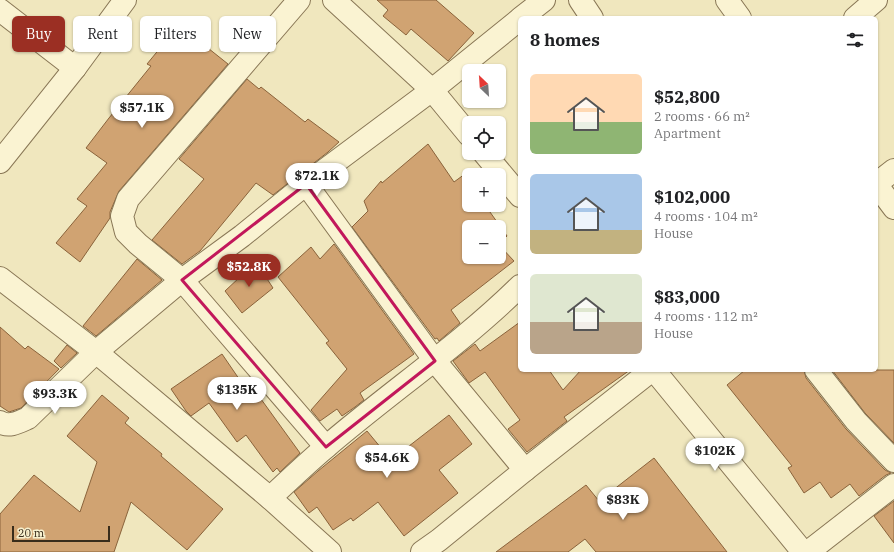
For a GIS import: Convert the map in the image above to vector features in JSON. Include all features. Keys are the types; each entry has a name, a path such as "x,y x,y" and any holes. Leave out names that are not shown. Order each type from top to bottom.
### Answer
{"street":[{"path":"0,162 75,68 125,0"},
{"path":"299,0 128,199 122,216 126,232 138,244 182,280 326,447"},
{"path":"525,16 544,0"},
{"path":"580,0 591,16"},
{"path":"727,0 739,16"},
{"path":"343,3 432,90 462,126"},
{"path":"0,10 75,68"},
{"path":"0,422 3,424 15,424 28,418 96,352 182,280 242,236 306,184 432,90 518,21"},
{"path":"490,160 518,194"},
{"path":"878,182 894,170"},
{"path":"306,184 435,361 525,470"},
{"path":"878,187 894,208"},
{"path":"0,278 96,352 270,498 330,552"},
{"path":"270,498 326,447 435,361 494,312 518,288"},
{"path":"422,552 650,372"},
{"path":"655,372 803,552"},
{"path":"818,372 856,421 894,461"},
{"path":"808,552 894,486"}],"highlighted area":[{"path":"306,184 435,361 326,447 182,280"}],"building":[{"path":"377,0 436,0 474,33 448,61 411,29 406,35 383,16 388,10"},
{"path":"211,50 228,64 119,191 110,212 110,218 80,262 56,243 87,206 77,199 107,163 86,148 151,66 147,64 157,52 211,52"},
{"path":"247,79 259,89 261,87 305,122 308,119 339,142 273,195 256,183 200,251 182,264 152,240 204,179 179,159"},
{"path":"428,144 454,182 462,176 462,212 490,212 496,220 462,220 462,264 506,264 506,252 514,261 451,310 460,323 439,341 437,338 435,339 352,227 368,211 364,201 381,181 382,183"},
{"path":"334,244 414,354 360,393 364,400 355,407 342,416 337,409 320,421 311,410 347,369 326,343 329,341 278,277 311,247 320,259"},
{"path":"137,259 162,280 96,336 83,326"},
{"path":"256,262 273,288 242,313 225,291"},
{"path":"518,323 518,372 550,372 563,390 579,372 627,372 564,417 567,421 527,452 508,429 520,420 485,372 469,383 453,361 475,344 480,351"},
{"path":"0,327 25,349 28,346 59,369 21,408 9,412 0,406"},
{"path":"67,345 77,353 61,368 54,361"},
{"path":"222,354 248,392 253,388 300,453 280,472 277,468 273,472 246,435 237,442 209,403 191,416 171,389"},
{"path":"878,370 894,370 894,443 865,413 834,372 878,372"},
{"path":"743,372 804,372 806,378 846,429 885,470 891,473 886,475 859,496 850,484 831,498 820,482 804,493 788,468 792,466 727,385"},
{"path":"102,395 129,418 125,423 223,509 187,550 131,502 114,552 0,552 0,514 34,475 80,512 97,462 67,436"},
{"path":"449,415 472,444 439,470 458,493 404,536 378,502 353,521 351,518 333,530 317,507 309,513 294,492 367,431 391,460"},
{"path":"654,458 727,552 596,552 585,539 568,552 496,552 586,485 599,501"},
{"path":"894,501 894,543 874,516"}]}
